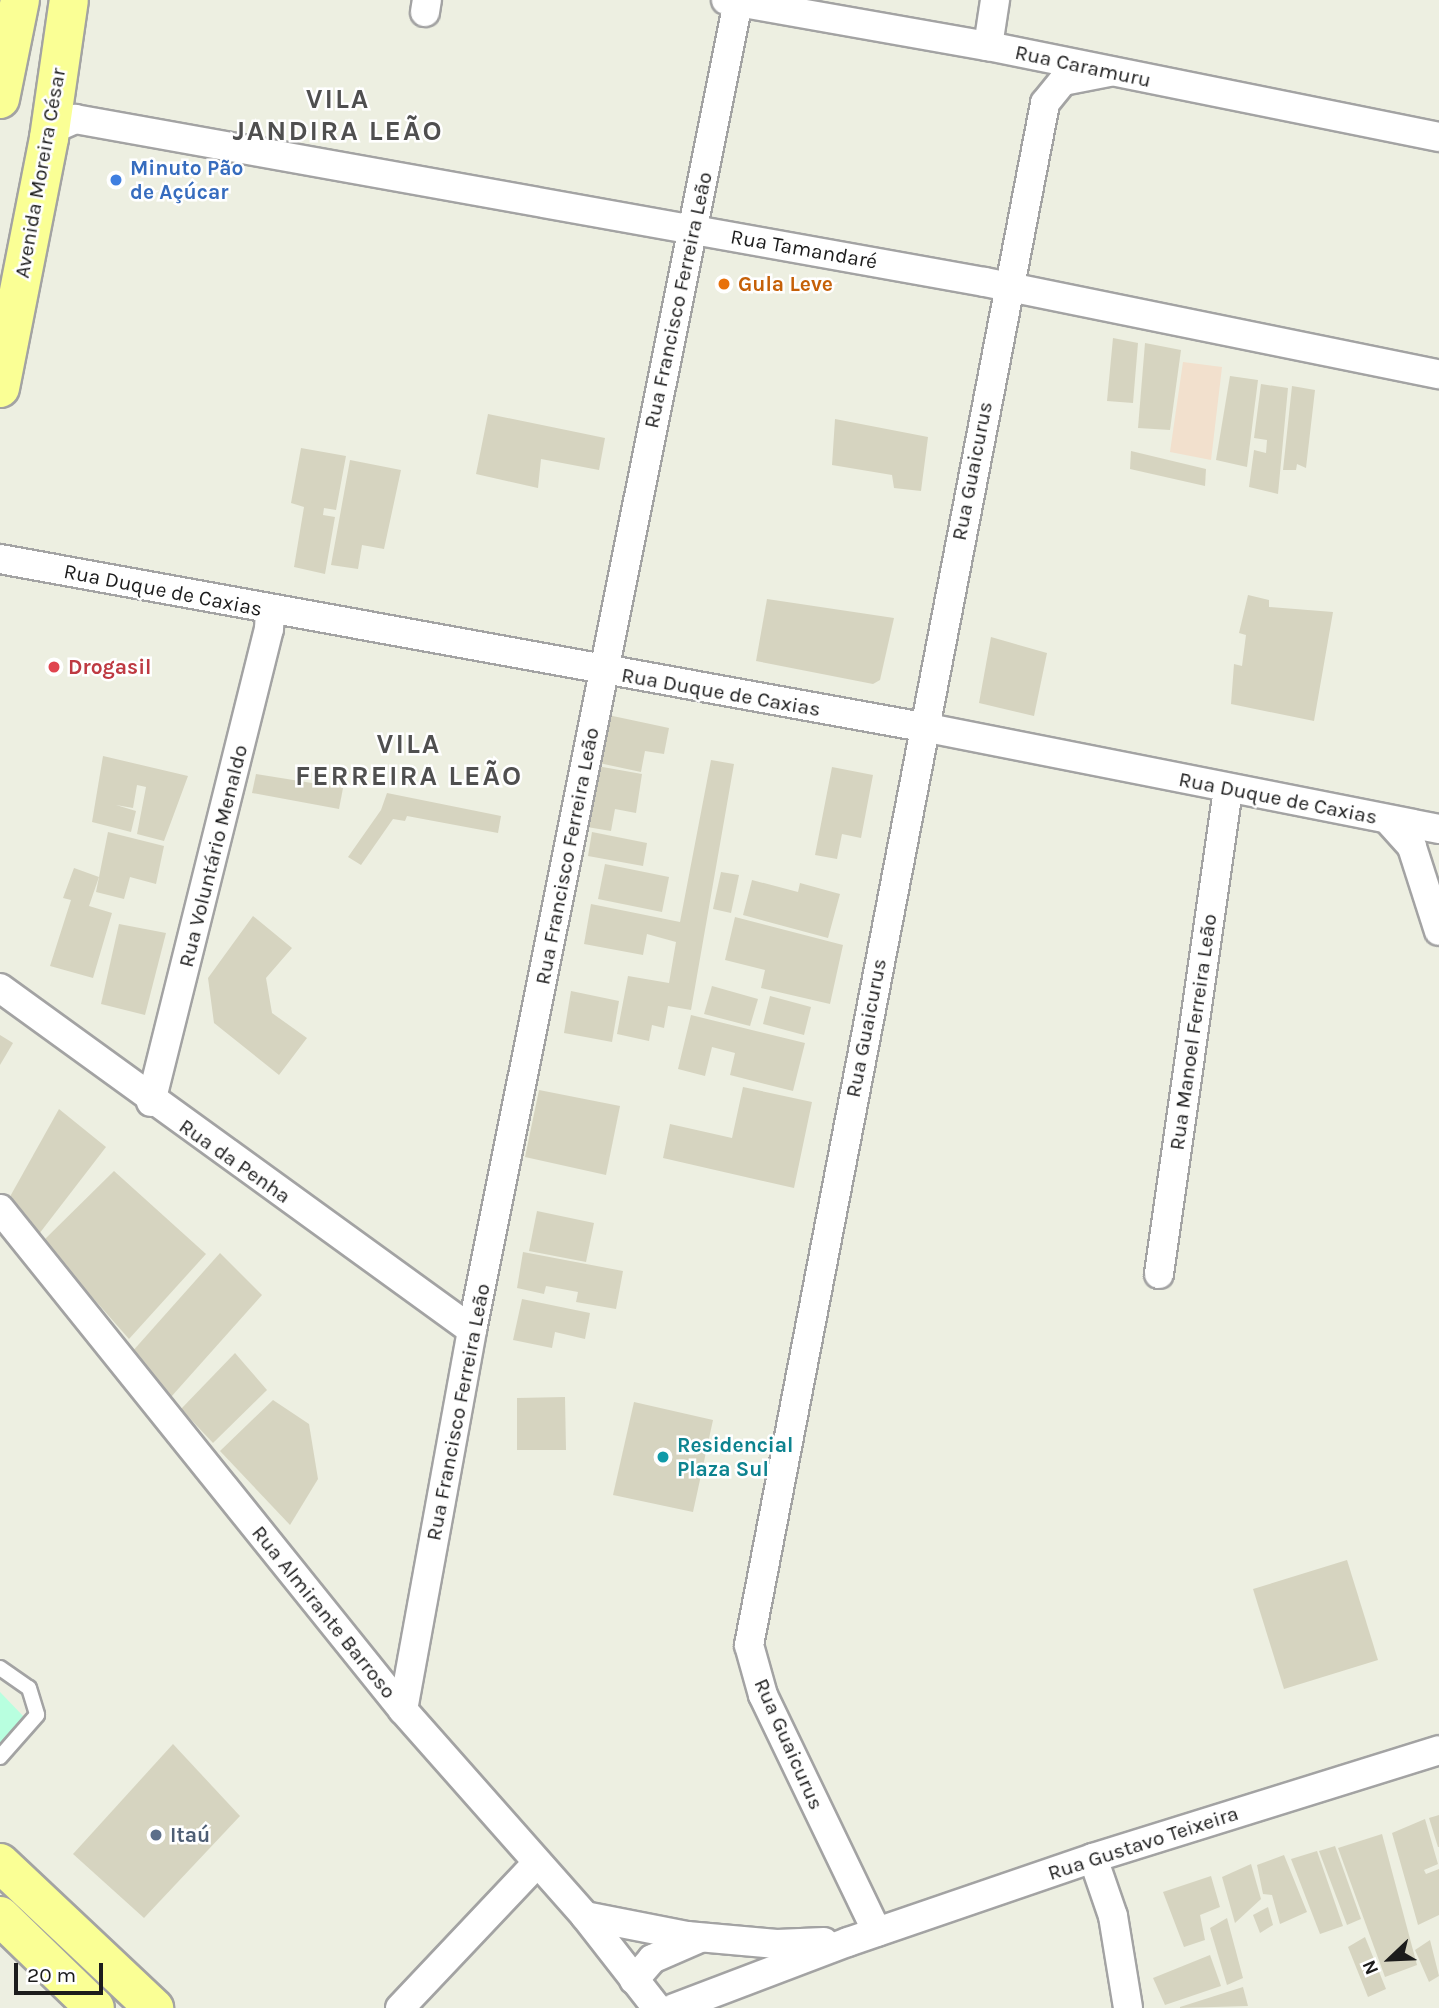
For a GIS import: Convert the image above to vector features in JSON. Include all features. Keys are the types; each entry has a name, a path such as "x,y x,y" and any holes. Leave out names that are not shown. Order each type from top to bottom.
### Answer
{"main road":[{"path":"0,99 20,0"},
{"path":"21,273 21,167 45,30 43,0"},
{"name":"Avenida Moreira César","path":"0,388 49,138 69,0"},
{"path":"0,1863 154,2008"},
{"path":"0,1916 95,2008"}],"street":[{"path":"995,0 995,48 1033,70 1045,103"},
{"name":"Rua Caramuru","path":"732,1 995,48 1439,137"},
{"name":"Rua Francisco Ferreira Leão","path":"403,1710 472,1330 693,229 732,1"},
{"path":"1045,103 1063,81 1109,72"},
{"name":"Rua Guaicurus","path":"877,1932 763,1695 749,1645 1006,287 1045,103"},
{"name":"Rua Tamandaré","path":"49,138 57,127 75,119 1006,287 1439,374"},
{"name":"Rua Duque de Caxias","path":"1,560 923,727 1439,829"},
{"name":"Rua Voluntário Menaldo","path":"151,1102 269,629 270,610"},
{"name":"Rua Manoel Ferreira Leão","path":"1159,1274 1228,789"},
{"path":"1388,820 1412,847 1439,931"},
{"name":"Rua da Penha","path":"0,988 151,1102 472,1330"},
{"name":"Rua Almirante Barroso","path":"0,1209 403,1710 585,1916 657,2008"},
{"name":"Rua Gustavo Teixeira","path":"674,2008 848,1942 1093,1858 1439,1750"},
{"path":"1093,1858 1113,1916 1128,2008"},
{"path":"400,2008 537,1863"},
{"name":"Rua Gustavo Teixeira","path":"585,1916 702,1937 777,1944 848,1942"},
{"name":"Rua Gustavo Teixeira","path":"634,1980 652,1959 702,1937"}],"lane":[{"path":"0,1668 29,1688 37,1715 0,1757"}],"shaded area":[{"path":"1183,362 1222,367 1211,460 1170,452"}],"green space":[{"path":"0,1692 25,1718 0,1748"}],"building":[{"path":"1113,338 1138,343 1133,403 1107,401"},
{"path":"1145,343 1181,350 1170,430 1138,428"},
{"path":"1230,376 1258,380 1247,467 1216,460"},
{"path":"1261,384 1288,388 1278,494 1249,487 1254,450 1266,453 1267,440 1254,438"},
{"path":"1292,386 1315,390 1306,468 1297,464 1296,470 1283,470"},
{"path":"488,414 605,438 599,470 541,459 538,488 476,474"},
{"path":"835,419 928,437 921,491 894,488 892,475 832,465"},
{"path":"301,448 346,456 336,510 324,508 323,515 335,517 325,574 294,567 304,507 291,503"},
{"path":"1131,451 1206,469 1205,486 1130,469"},
{"path":"350,460 401,470 384,549 362,545 358,569 331,565"},
{"path":"1248,595 1269,600 1269,607 1333,612 1314,721 1231,704 1234,664 1242,666 1246,635 1239,633"},
{"path":"767,599 894,618 880,680 873,684 756,661"},
{"path":"991,637 1047,653 1034,716 979,703"},
{"path":"608,715 669,728 664,754 645,751 641,772 599,763"},
{"path":"103,756 188,776 164,841 137,834 146,787 137,785 133,808 116,805 136,811 131,832 92,822"},
{"path":"711,760 734,764 691,1010 668,1006 664,1028 652,1025 649,1041 617,1034 628,976 669,983 676,942 647,934 643,955 584,944 591,904 680,922"},
{"path":"597,766 642,774 636,813 615,809 611,831 587,827"},
{"path":"832,767 873,775 861,838 842,834 837,859 815,855"},
{"path":"256,774 343,788 339,809 252,793"},
{"path":"387,793 501,816 498,833 407,816 405,821 393,819 361,865 348,857 381,810"},
{"path":"108,832 164,846 156,884 130,877 124,899 96,892"},
{"path":"592,832 647,843 643,866 588,856"},
{"path":"605,864 669,877 662,912 598,899"},
{"path":"74,868 99,877 89,906 112,913 93,978 50,966 71,900 63,898"},
{"path":"721,872 739,875 731,913 713,909"},
{"path":"752,880 798,892 800,883 840,894 828,938 743,915"},
{"path":"253,916 292,948 266,978 272,1013 307,1038 279,1075 214,1023 208,978"},
{"path":"735,917 843,945 830,1004 761,988 765,970 725,960"},
{"path":"119,924 166,933 145,1015 101,1004"},
{"path":"712,986 758,999 750,1026 704,1014"},
{"path":"571,991 619,1001 612,1042 564,1033"},
{"path":"770,996 811,1007 804,1035 763,1024"},
{"path":"691,1015 805,1043 793,1091 730,1075 735,1053 712,1047 705,1076 678,1069"},
{"path":"0,1035 13,1043 0,1065"},
{"path":"743,1087 812,1102 794,1188 663,1158 670,1124 732,1138"},
{"path":"539,1090 620,1106 606,1175 525,1157"},
{"path":"59,1109 106,1147 39,1234 7,1202"},
{"path":"114,1171 206,1254 129,1339 43,1241"},
{"path":"537,1211 594,1223 586,1262 529,1251"},
{"path":"523,1252 623,1271 616,1309 576,1302 578,1292 546,1286 544,1294 517,1288"},
{"path":"220,1253 262,1295 171,1397 131,1353"},
{"path":"522,1299 590,1313 585,1339 555,1332 552,1348 513,1340"},
{"path":"235,1353 267,1390 213,1443 181,1409"},
{"path":"565,1397 566,1450 517,1450 517,1398"},
{"path":"273,1400 309,1424 318,1479 290,1525 220,1451"},
{"name":"Residencial Plaza Sul","path":"634,1402 713,1420 693,1512 613,1495"},
{"path":"1347,1560 1378,1660 1284,1689 1253,1589"},
{"name":"Itaú","path":"173,1744 240,1816 144,1918 73,1854"},
{"path":"1439,1815 1439,1847 1438,1847 1429,1818"},
{"path":"1425,1819 1438,1864 1424,1870 1426,1874 1439,1869 1439,1915 1418,1925 1392,1833"},
{"path":"1382,1834 1417,1965 1385,1977 1338,1848"},
{"path":"1335,1846 1361,1919 1347,1925 1319,1851"},
{"path":"1317,1851 1343,1926 1320,1934 1291,1859"},
{"path":"1284,1855 1307,1912 1280,1924 1272,1895 1263,1894 1257,1865"},
{"path":"1251,1864 1261,1899 1235,1923 1222,1877"},
{"path":"1211,1876 1220,1907 1200,1915 1205,1940 1184,1947 1163,1892"},
{"path":"1268,1907 1273,1925 1260,1933 1253,1915"},
{"path":"1227,1918 1243,1978 1227,1985 1210,1928"},
{"path":"1365,1937 1386,1989 1368,1997 1348,1947"},
{"path":"1430,1940 1439,1976 1429,1982 1415,1950"},
{"path":"1210,1955 1221,1986 1165,2005 1153,1978"},
{"path":"1243,1987 1248,2006 1180,2008 1180,2007"}],"place":[{"name":"Minuto Pão de Açúcar","path":"116,180"},
{"name":"Gula Leve","path":"724,284"},
{"name":"Drogasil","path":"54,667"},
{"name":"Residencial Plaza Sul","path":"663,1457"},
{"name":"Itaú","path":"156,1835"}],"district":[{"name":"VILA JANDIRA LEÃO","path":"338,115"},
{"name":"VILA FERREIRA LEÃO","path":"409,760"}]}
